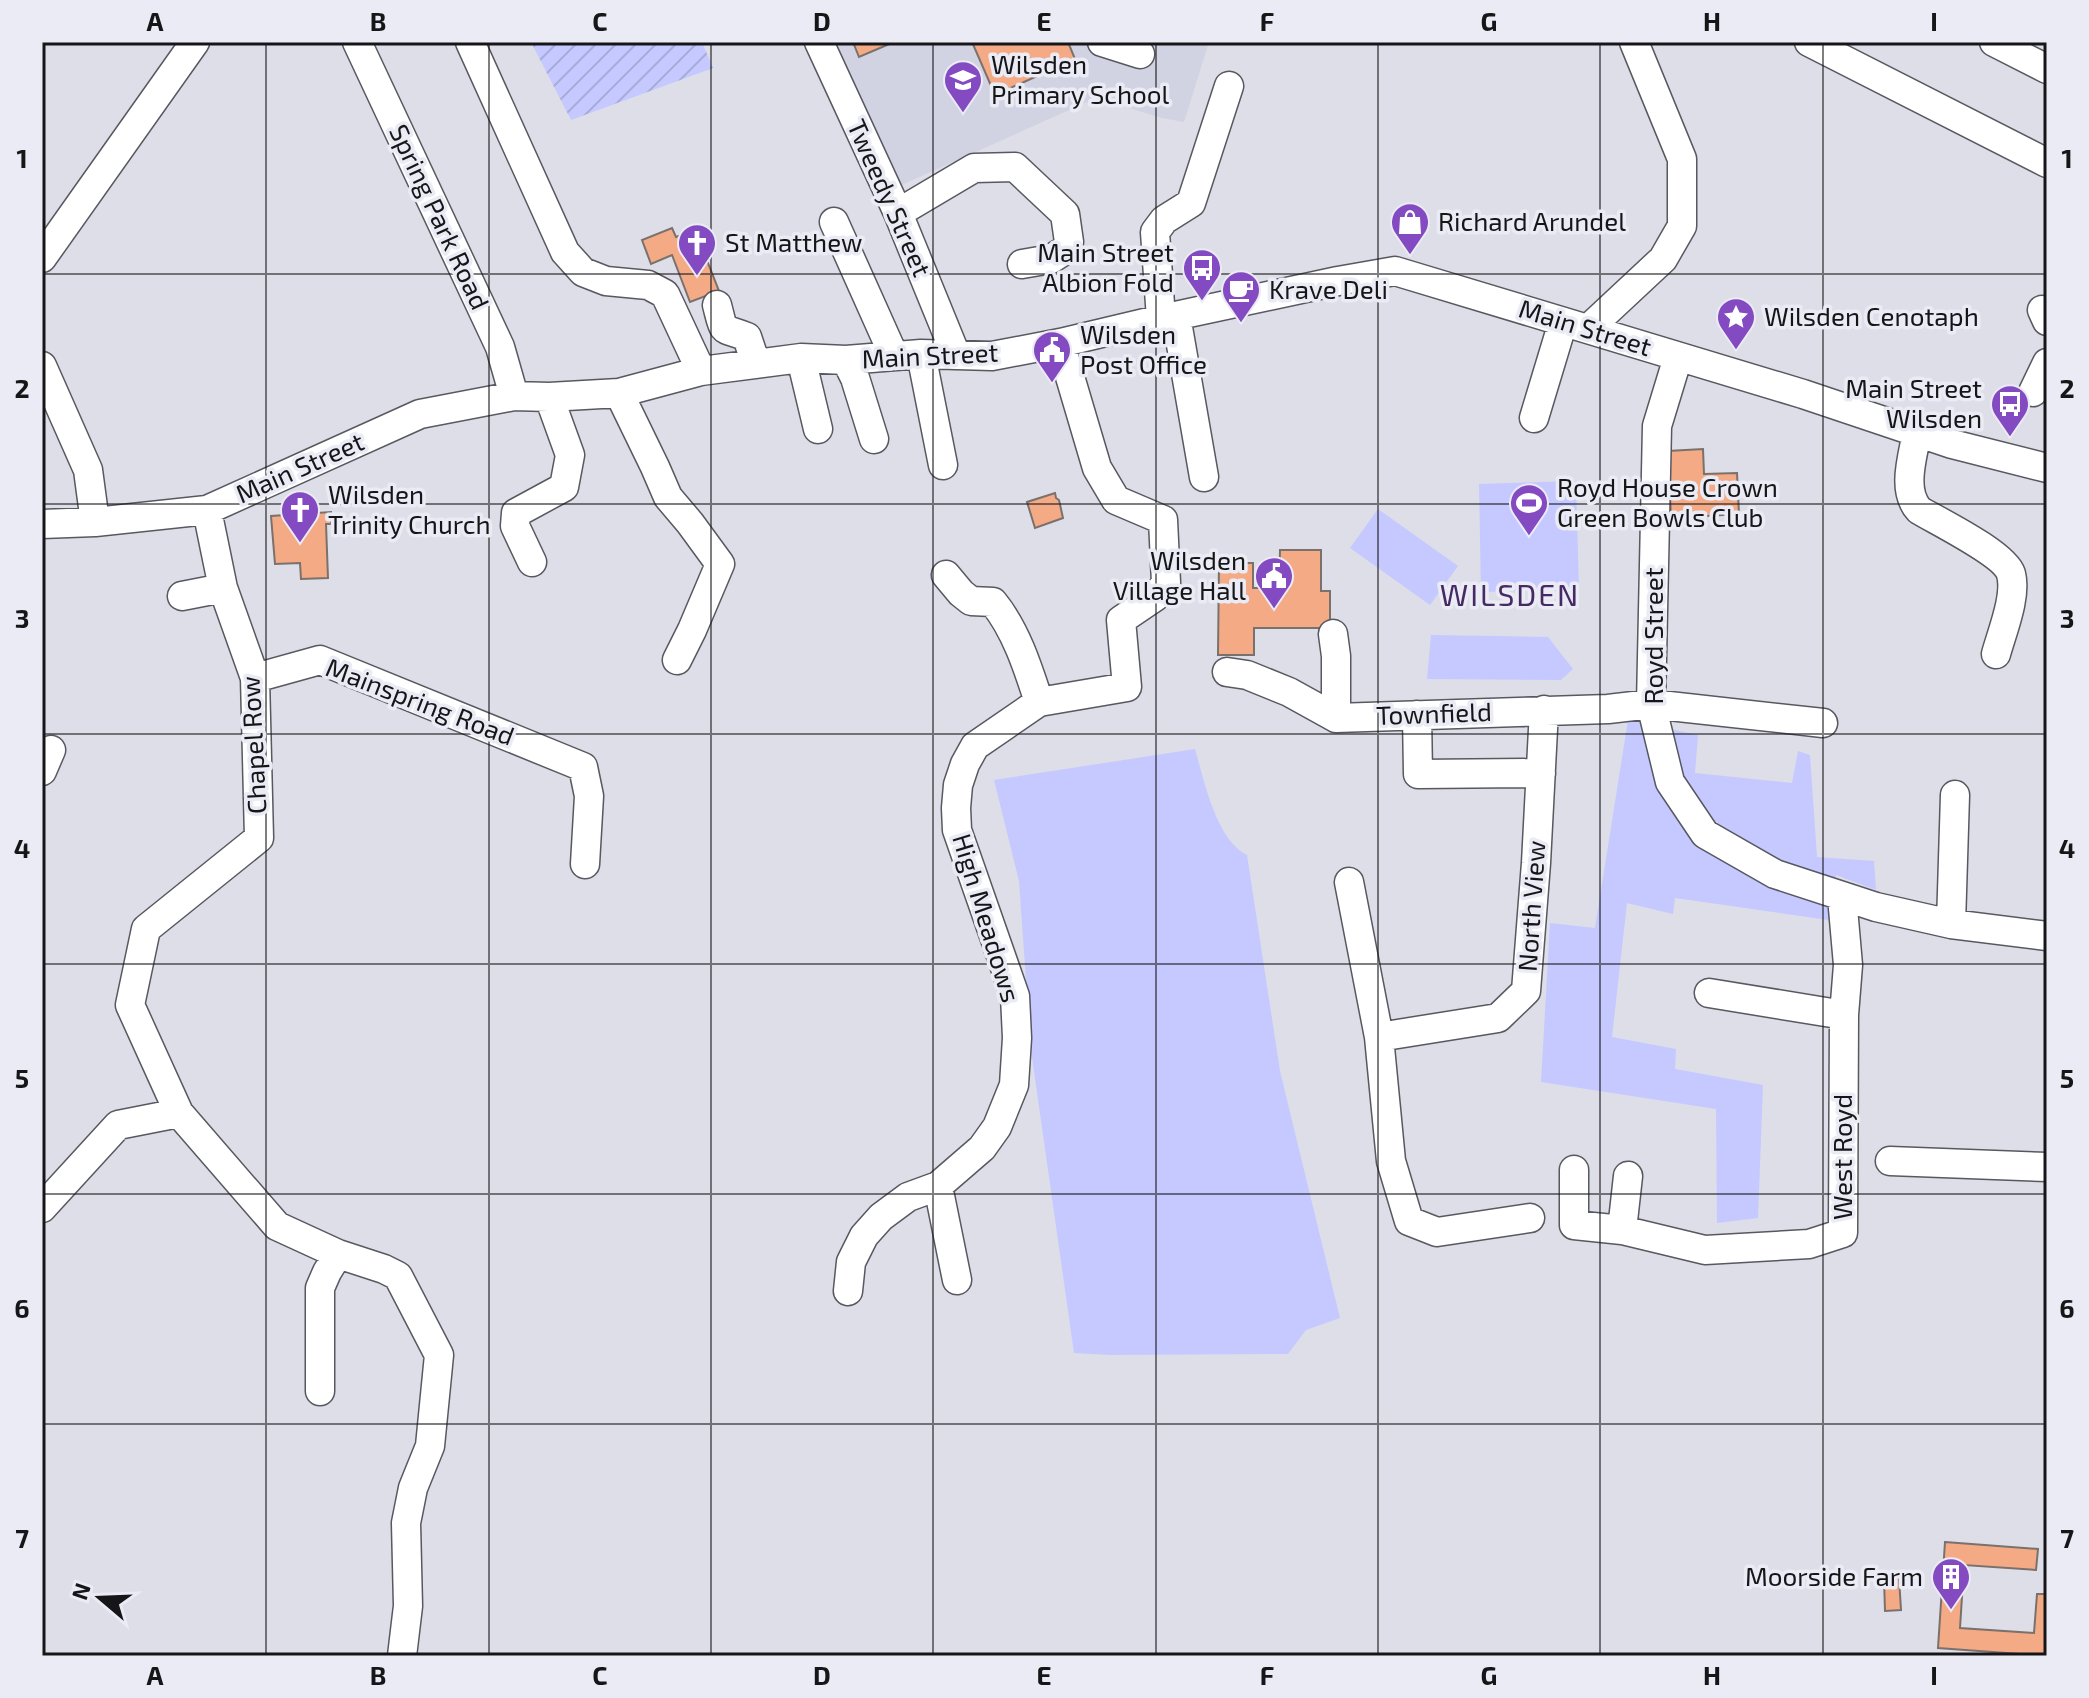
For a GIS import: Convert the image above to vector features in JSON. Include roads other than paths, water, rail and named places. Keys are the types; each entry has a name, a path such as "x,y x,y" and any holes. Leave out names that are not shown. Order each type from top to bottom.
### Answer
{"street":[{"path":"42,258 195,42"},
{"name":"Spring Park Road","path":"357,42 500,347 514,396"},
{"path":"470,42 565,252 583,272 606,281 648,285 665,294 701,371"},
{"name":"Tweedy Street","path":"819,42 898,213 956,355"},
{"path":"1102,42 1140,54"},
{"path":"1534,418 1575,325 1663,259 1682,226 1682,159 1634,42"},
{"path":"1809,42 2047,163"},
{"path":"1994,42 2047,69"},
{"path":"1204,477 1169,318 1155,232 1164,220 1191,203 1229,86"},
{"path":"898,213 974,168 1015,167 1065,214 1069,242 1065,250 1051,259 1022,264"},
{"path":"834,222 908,355 943,465"},
{"name":"Main Street","path":"42,524 95,522 207,510 420,414 514,396 619,393 701,371 801,358 846,360 908,355 992,356 1395,271 1803,394 1952,444 2047,468"},
{"path":"717,305 723,328 728,333 747,337 756,364"},
{"path":"946,575 971,601 993,602 1001,612 1022,654 1035,690 1127,687 1121,620 1155,597 1166,583 1163,520 1116,500 1097,468 1060,343"},
{"name":"Royd Street","path":"1678,357 1657,426 1651,704 1670,782 1705,834 1775,874 1876,907 1951,924 2047,936"},
{"path":"801,358 818,429"},
{"path":"846,360 855,378 874,439"},
{"path":"2033,392 2047,363"},
{"path":"42,366 88,470 95,522"},
{"path":"619,393 668,497 720,564 677,660"},
{"path":"532,562 515,526 516,513 564,487 570,455 549,397"},
{"path":"1917,432 1909,476 1911,501 1919,510 1997,555 2011,572 2011,596 1996,654"},
{"name":"Chapel Row","path":"179,1113 130,1005 146,929 259,838 255,678 223,588 207,510"},
{"path":"182,596 223,588"},
{"path":"1227,672 1247,675 1289,692 1336,718 1333,634"},
{"name":"Mainspring Road","path":"255,678 320,660 583,767 589,796 585,864"},
{"name":"High Meadows","path":"848,1291 851,1262 864,1236 881,1217 908,1197 938,1186 982,1148 997,1127 1014,1085 1017,1038 1015,996 957,830 956,808 958,785 975,746 1035,690"},
{"name":"Townfield","path":"1336,718 1608,709 1651,704 1823,723"},
{"name":"North View","path":"1379,1037 1498,1018 1526,991 1544,710"},
{"path":"1417,715 1418,774 1541,773"},
{"path":"1951,924 1955,795"},
{"path":"1349,882 1379,1037 1391,1161 1409,1221 1437,1232 1530,1218"},
{"name":"West Royd","path":"1574,1170 1574,1225 1622,1230 1705,1250 1809,1244 1843,1233 1844,1015 1848,965 1842,897"},
{"path":"1709,993 1844,1015"},
{"path":"42,1208 118,1125 179,1113 277,1226 338,1254 398,1276 439,1355 430,1446 413,1488 406,1523 408,1606 402,1656"},
{"path":"1890,1161 2047,1167"},
{"path":"1622,1230 1628,1176"},
{"path":"938,1186 957,1280"},
{"path":"320,1391 320,1288 338,1254"}],"place":[{"name":"Wilsden Primary School","path":"963,114"},
{"name":"Richard Arundel","path":"1410,256"},
{"name":"St Matthew","path":"697,277"},
{"name":"Main Street Albion Fold","path":"1202,302"},
{"name":"Krave Deli","path":"1241,324"},
{"name":"Wilsden Cenotaph","path":"1736,351"},
{"name":"Wilsden Post Office","path":"1052,384"},
{"name":"Main Street Wilsden","path":"2010,438"},
{"name":"Royd House Crown Green Bowls Club","path":"1529,537"},
{"name":"Wilsden Trinity Church","path":"300,544"},
{"name":"Wilsden Village Hall","path":"1274,610"},
{"name":"Moorside Farm","path":"1951,1611"}],"district":[{"name":"WILSDEN","path":"1510,596"}]}
